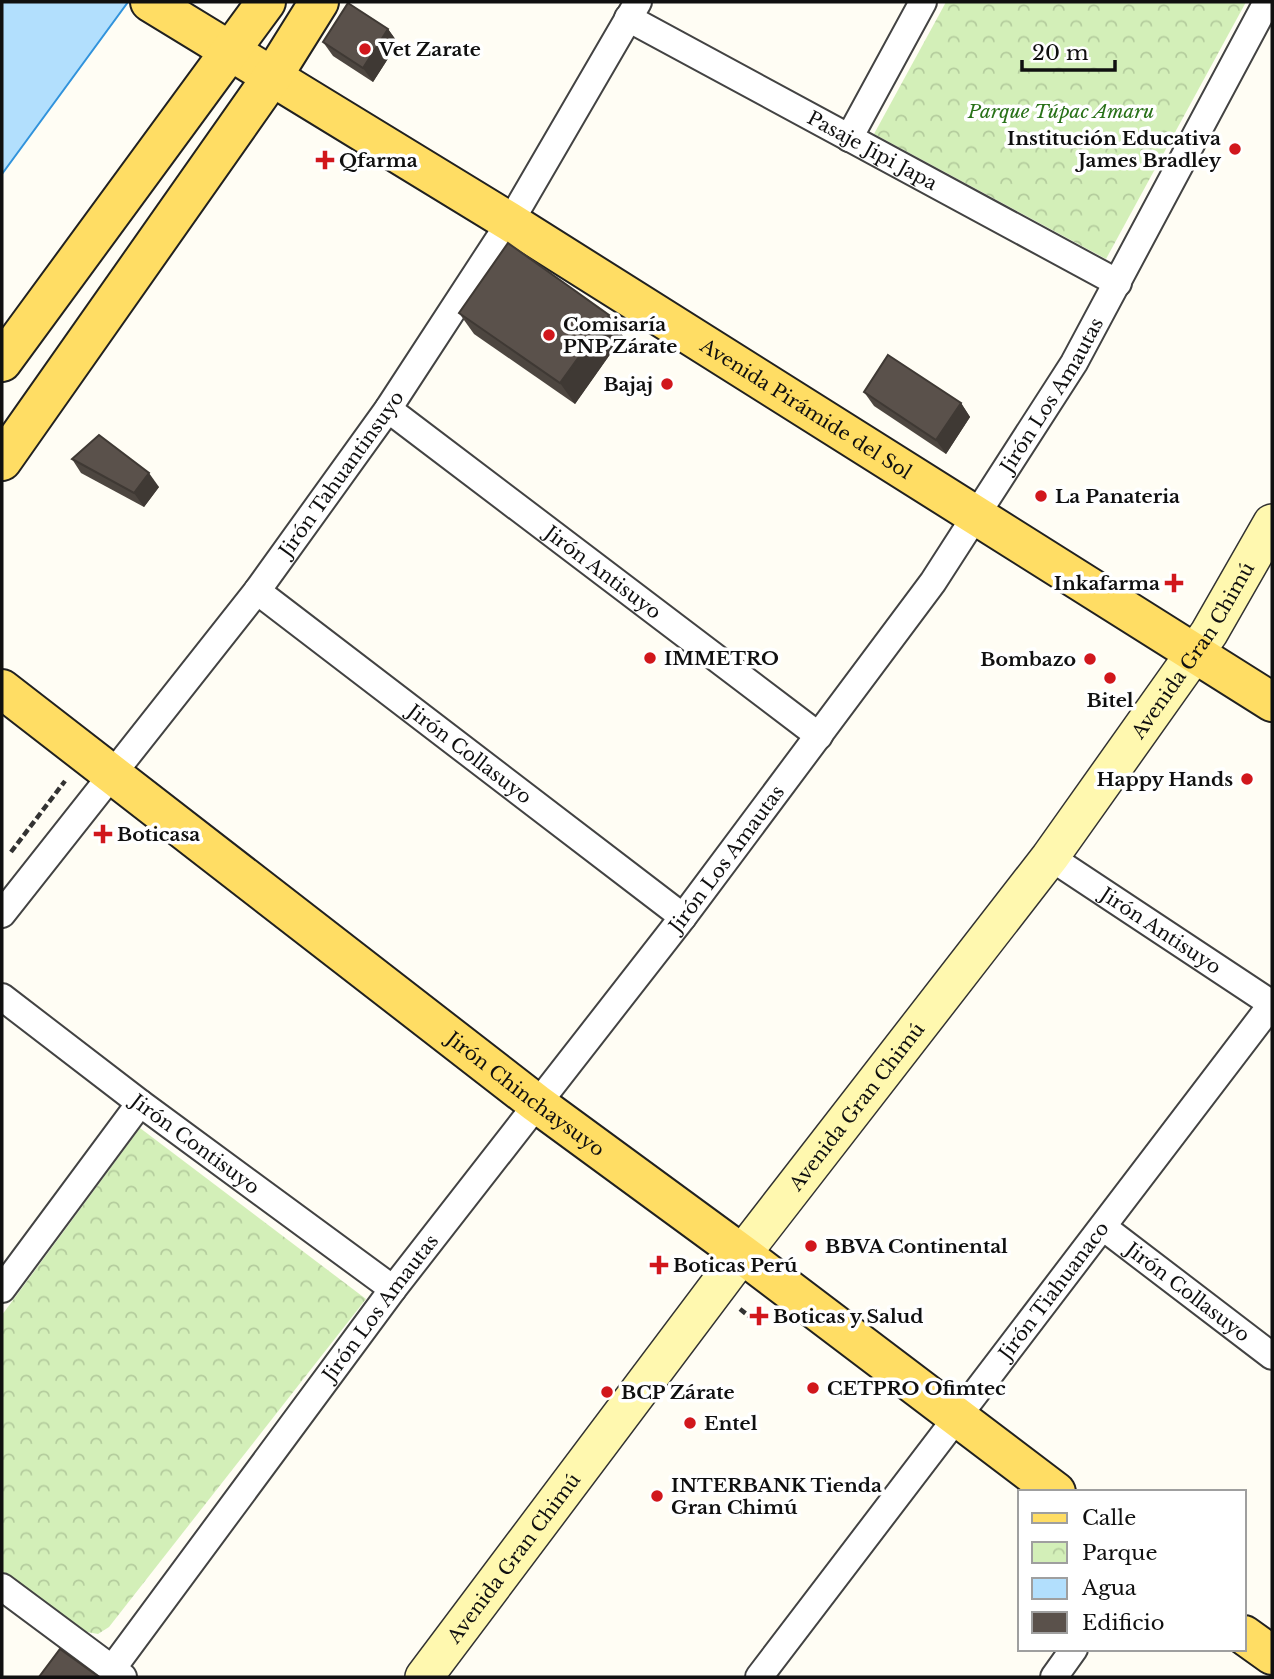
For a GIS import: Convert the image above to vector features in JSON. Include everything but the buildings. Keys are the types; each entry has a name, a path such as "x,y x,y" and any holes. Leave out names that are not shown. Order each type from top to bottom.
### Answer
{"main road":[{"name":"Avenida Pirámide del Sol","path":"150,2 274,74 1272,702"},
{"path":"2,362 266,2"},
{"path":"2,461 274,74 319,2"},
{"name":"Jirón Chinchaysuyo","path":"2,689 536,1103 742,1254 1053,1490"},
{"path":"1246,1636 1272,1656"}],"street":[{"path":"849,138 923,2"},
{"name":"Jirón Los Amautas","path":"117,1673 393,1289 683,916 933,582 1074,363 1268,2"},
{"name":"Pasaje Jipi Japa","path":"633,10 849,138 1118,283"},
{"name":"Jirón Tahuantinsuyo","path":"2,914 257,591 387,409 510,222 633,10"},
{"name":"Jirón Antisuyo","path":"387,409 819,736"},
{"name":"Avenida Gran Chimú","path":"424,1677 742,1254 1050,857 1195,654 1272,523"},
{"name":"Jirón Collasuyo","path":"257,591 683,916"},
{"name":"Jirón Antisuyo","path":"1050,857 1272,1004"},
{"name":"Jirón Contisuyo","path":"2,997 140,1103 393,1289"},
{"name":"Jirón Tiahuanaco","path":"759,1677 1272,1004"},
{"path":"2,1289 140,1103"},
{"name":"Jirón Collasuyo","path":"1103,1227 1272,1356"},
{"path":"2,1587 117,1673"},
{"path":"59,1667 78,1644"},
{"path":"1054,1677 1073,1651"}],"path":[{"path":"10,853 69,775"}],"green space":[{"name":"Parque Túpac Amaru","path":"946,2 1246,2 1106,259 874,134"},
{"path":"140,1128 366,1299 109,1627 98,1634 87,1632 2,1571 2,1315"}],"water":[{"path":"2,2 128,2 2,174"}],"place":[{"name":"Vet Zarate","path":"365,49"},
{"name":"Institución Educativa James Bradley","path":"1235,149"},
{"name":"Qfarma","path":"325,160"},
{"name":"Comisaría PNP Zárate","path":"549,335"},
{"name":"Bajaj","path":"667,384"},
{"name":"La Panateria","path":"1041,496"},
{"name":"Inkafarma","path":"1174,583"},
{"name":"IMMETRO","path":"650,658"},
{"name":"Bombazo","path":"1090,659"},
{"name":"Bitel","path":"1110,678"},
{"name":"Happy Hands","path":"1247,779"},
{"name":"Boticasa","path":"103,834"},
{"name":"BBVA Continental","path":"811,1246"},
{"name":"Boticas Perú","path":"659,1265"},
{"name":"Boticas y Salud","path":"759,1316"},
{"name":"CETPRO Ofimtec","path":"813,1388"},
{"name":"BCP Zárate","path":"607,1392"},
{"name":"Entel","path":"690,1423"},
{"name":"INTERBANK Tienda Gran Chimú","path":"657,1496"}]}
